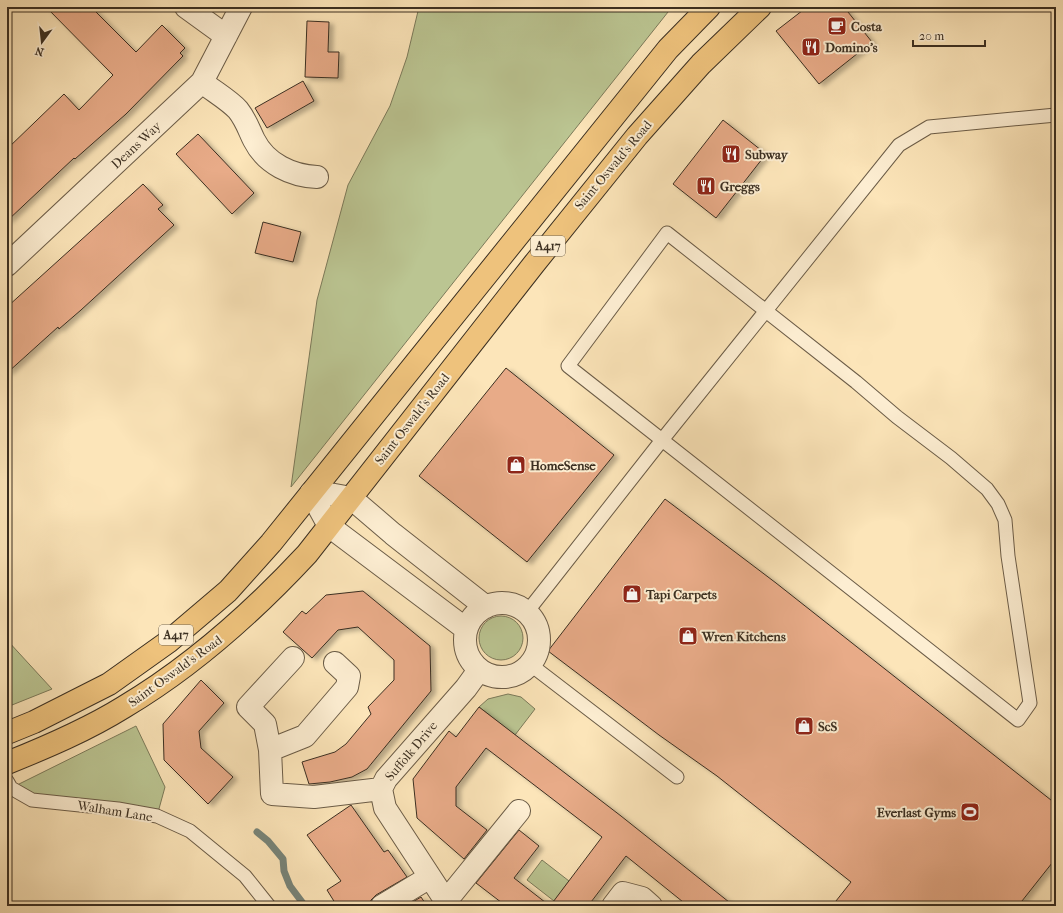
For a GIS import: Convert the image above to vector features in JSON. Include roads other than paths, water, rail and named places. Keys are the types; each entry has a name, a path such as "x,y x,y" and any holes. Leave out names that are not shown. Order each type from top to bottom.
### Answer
{"main road":[{"name":"A417","path":"7,733 34,722 109,684 168,642 228,591 271,543 668,49 709,7"},
{"name":"Saint Oswald's Road","path":"7,763 53,745 125,707 191,662 214,644 282,581 307,554 543,251 627,148 701,64 760,7"}],"street":[{"path":"186,7 226,36"},
{"name":"Deans Way","path":"7,265 202,82 241,7"},
{"path":"202,82 238,110 248,124 254,141 267,157 284,170 301,176 317,177"},
{"path":"312,492 351,498 393,534 486,607"},
{"path":"312,492 329,526 466,629"},
{"path":"496,603 508,603 518,606 527,612 535,621 539,632 540,643 537,655 531,664 522,672 512,677 500,678 489,676 479,670 471,662 466,651 466,629 474,616 486,607 496,603"},
{"path":"293,658 248,707 265,724 270,750 305,736 348,687 349,676 335,663"},
{"name":"Suffolk Drive","path":"270,750 272,794 314,797 381,789 386,779 466,688 479,670"},
{"path":"381,789 386,808 447,903 519,811"},
{"path":"382,906 430,877"},
{"path":"613,906 623,893 642,898 651,906"}],"lane":[{"path":"527,612 662,440 899,145 929,127 1056,115"},
{"path":"667,233 766,311 897,417 951,458 987,489 998,504 1005,520 1008,556 1030,703 1018,720 568,366 667,233"},
{"path":"531,664 677,777"},
{"name":"Walham Lane","path":"7,781 11,788 32,800 118,809 156,816 190,831 245,876 269,906"}],"waterway":[{"path":"257,832 268,841 283,859 284,871 290,886 305,906"}],"place":[{"name":"Costa","path":"837,26"},
{"name":"Domino's","path":"811,47"},
{"name":"Subway","path":"731,154"},
{"name":"Greggs","path":"706,186"},
{"name":"HomeSense","path":"516,465"},
{"name":"Tapi Carpets","path":"632,594"},
{"name":"Wren Kitchens","path":"688,636"},
{"name":"ScS","path":"804,726"},
{"name":"Everlast Gyms","path":"970,812"}]}
